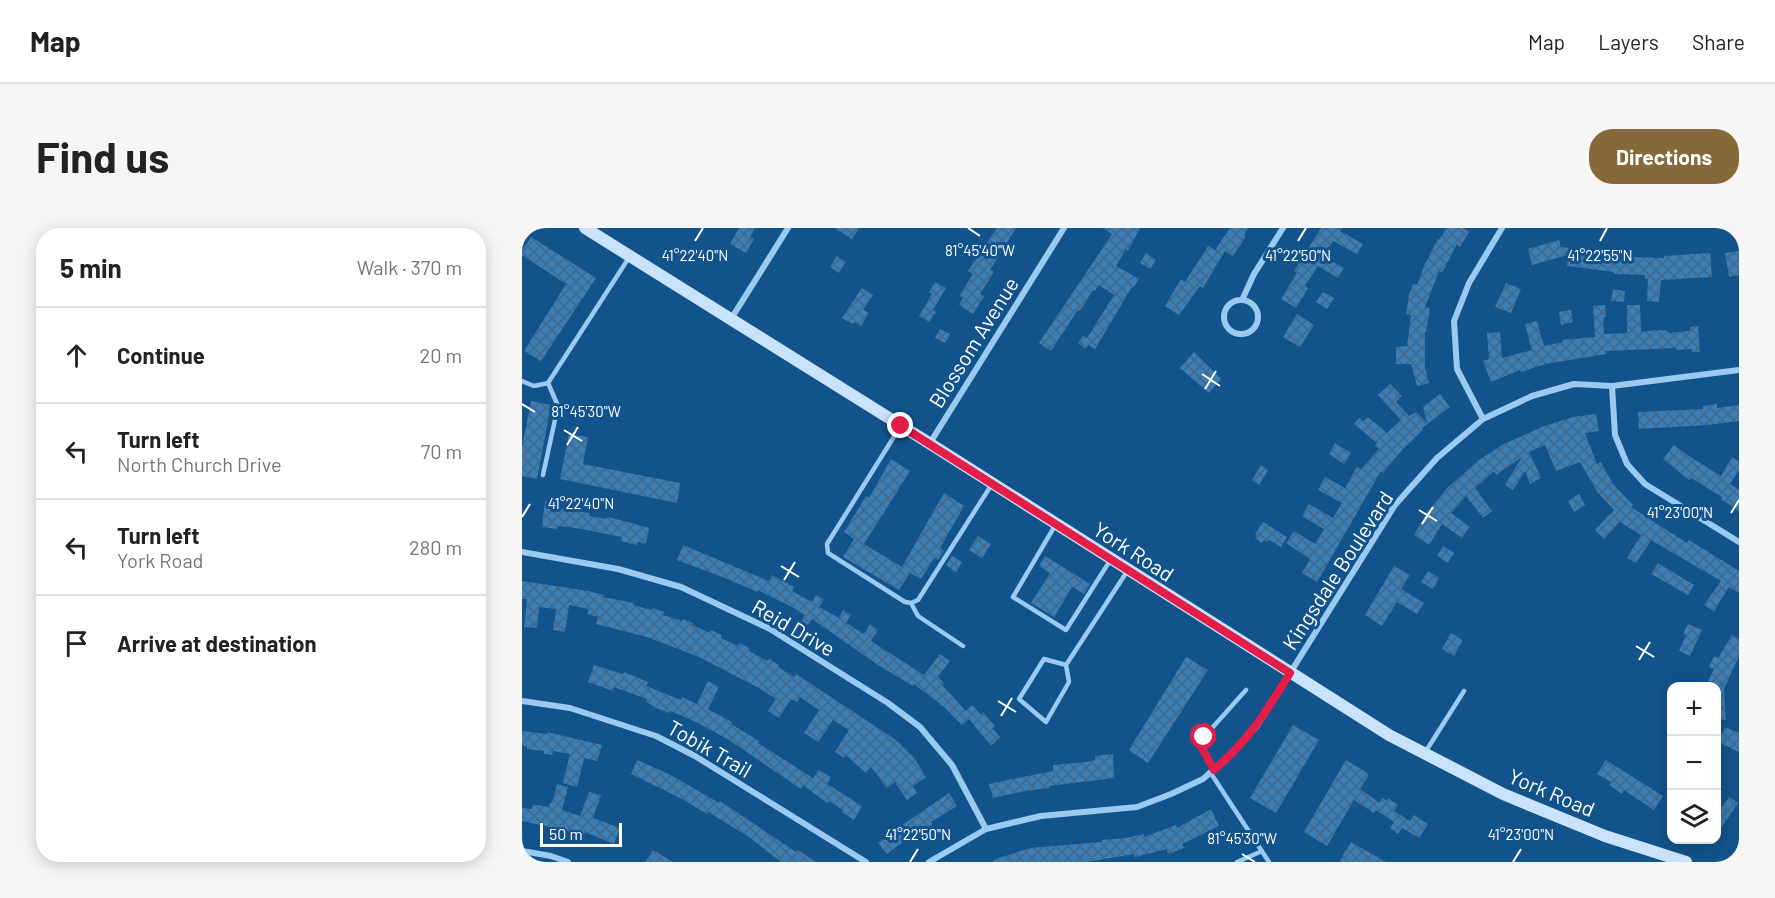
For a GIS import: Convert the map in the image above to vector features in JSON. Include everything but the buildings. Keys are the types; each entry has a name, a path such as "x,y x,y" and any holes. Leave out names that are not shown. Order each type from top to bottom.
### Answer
{"main road":[{"name":"York Road","path":"585,228 1389,735 1503,794 1605,836 1686,862"}],"street":[{"path":"731,320 788,228"},
{"name":"Blossom Avenue","path":"929,443 1064,228"},
{"path":"1242,300 1254,274 1283,228"},
{"path":"1484,419 1457,369 1454,321 1469,283 1502,228"},
{"path":"1242,300 1251,303 1257,309 1259,318 1250,333 1241,334 1232,332 1226,325 1224,317 1227,308 1233,302 1242,300"},
{"name":"Kingsdale Boulevard","path":"929,862 986,829 1041,816 1137,807 1171,794 1212,771 1257,726 1395,505 1437,458 1484,419 1532,396 1574,384 1612,386 1739,370"},
{"path":"1612,386 1615,435 1627,464 1645,484 1739,542"},
{"name":"Reid Drive","path":"522,552 618,569 681,587 770,629 888,703 920,727 952,765 986,829"},
{"name":"Tobik Trail","path":"522,702 570,708 656,736 695,756 866,862"},
{"path":"522,851 551,856 568,862"}],"lane":[{"path":"522,381 534,387 548,383 630,256"},
{"path":"543,475 558,406 548,383"},
{"path":"901,426 827,544 828,553 905,602 911,603 918,600 992,484"},
{"path":"1056,524 1013,597 1066,630 1111,559"},
{"path":"1066,665 1044,659 1019,699 1046,722 1069,682 1066,665 1128,570"},
{"path":"911,603 918,616 963,646"},
{"path":"1246,690 1204,737 1201,746 1212,771 1269,862"},
{"path":"1424,753 1464,691"},
{"path":"1237,862 1262,851"}],"route":[{"path":"901,426 1290,673 1257,726 1214,770 1201,746 1204,737"}]}
